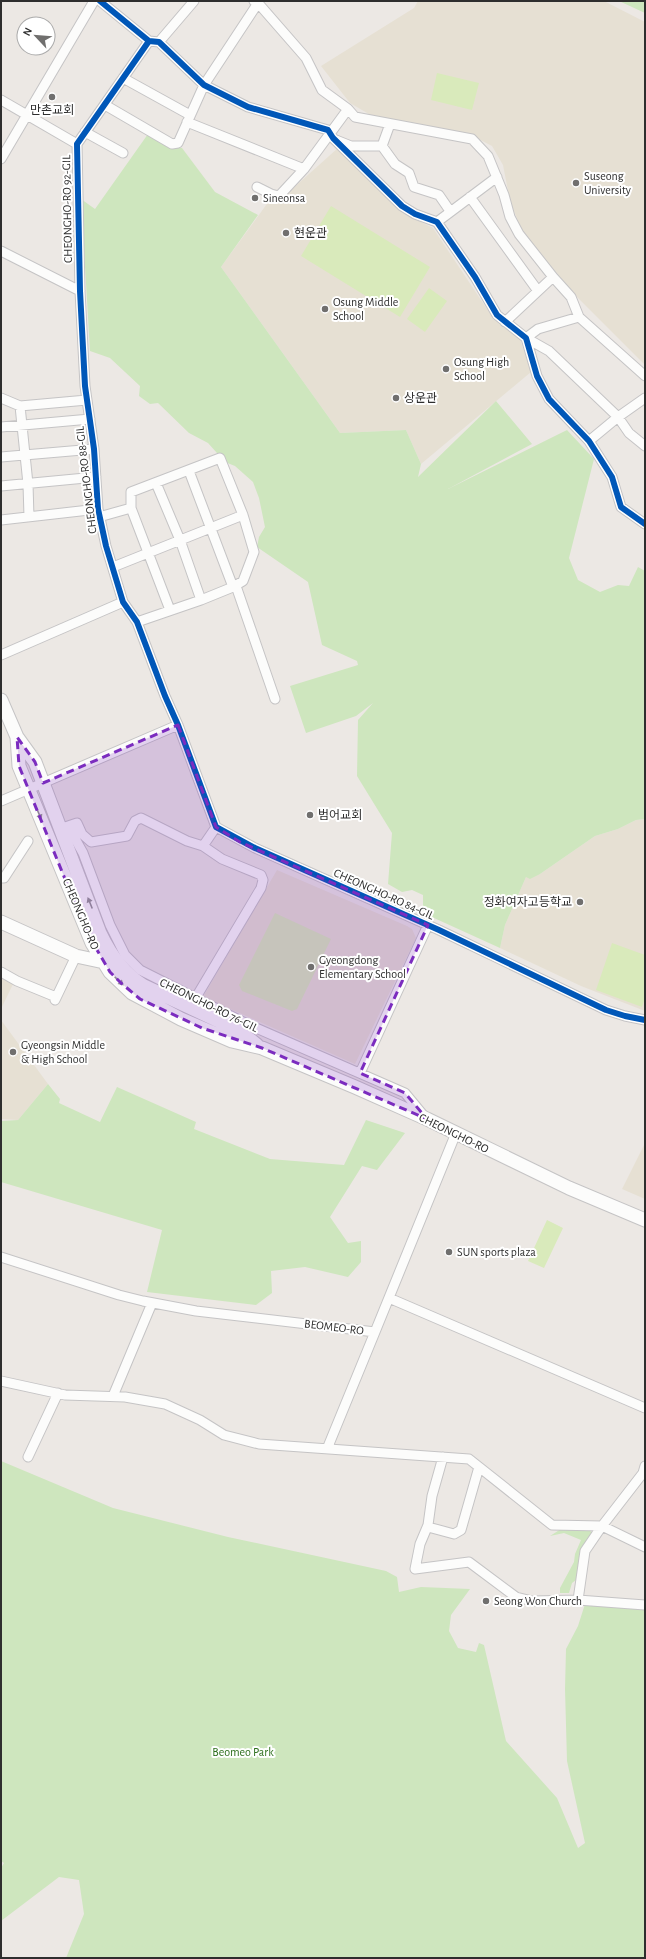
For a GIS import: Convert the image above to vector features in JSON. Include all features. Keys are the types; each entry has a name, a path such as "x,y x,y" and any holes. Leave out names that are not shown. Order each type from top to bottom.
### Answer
{"main road":[{"name":"CHEONGHO-RO","path":"1,700 16,737 20,766 87,933 113,976 140,999 232,1041 262,1048 427,1119 569,1188 645,1220"},
{"name":"CHEONGHO-RO","path":"16,737 35,762 43,783 64,827 100,933 119,964 134,979 144,986 238,1030 262,1048"},
{"path":"1,922 76,956 104,962"}],"street":[{"path":"1,159 94,1"},
{"path":"100,1 149,41 159,42 204,86 248,107 328,130 332,137 402,206 415,214 437,222 475,277 496,315 526,338 549,351 618,417 629,434 645,446"},
{"path":"159,42 194,1"},
{"path":"104,105 172,144 178,143 204,86 256,2 306,58 322,90 348,109 355,117 472,139 488,156 497,177 510,217 519,234 553,277 571,296 579,317 645,376"},
{"name":"CHEONGHO-RO 92-GIL","path":"87,400 80,291 77,144 149,41"},
{"path":"123,78 189,118 304,169"},
{"name":"CHEONGHO-RO 92-GIL","path":"1,100 77,144"},
{"path":"257,187 279,196 332,137 348,109"},
{"path":"382,146 390,124"},
{"path":"86,132 123,153"},
{"path":"332,137 352,146 382,146"},
{"path":"382,146 395,164 409,173 414,187 439,195 450,211"},
{"path":"437,222 497,177"},
{"path":"470,197 538,291"},
{"name":"CHEONGHO-RO 92-GIL","path":"1,251 80,291"},
{"path":"505,322 553,277"},
{"path":"526,338 538,329 579,317"},
{"path":"526,338 538,376 548,399 589,441 612,477 621,507 645,524"},
{"path":"1,398 20,406 87,400"},
{"path":"589,441 618,417 645,398"},
{"name":"CHEONGHO-RO 88-GIL","path":"87,400 94,449 99,513 106,546 123,602 137,622 165,696 178,725"},
{"path":"20,406 26,456 29,518"},
{"name":"CHEONGHO-RO 88-GIL","path":"1,427 90,419"},
{"name":"CHEONGHO-RO 88-GIL","path":"1,457 94,449"},
{"path":"137,622 201,600 234,587 244,581 254,552 243,515 220,458 131,492 132,508 170,610"},
{"path":"189,471 275,699"},
{"name":"CHEONGHO-RO 88-GIL","path":"1,486 96,477"},
{"path":"156,483 180,540 201,600"},
{"path":"99,513 132,508"},
{"name":"CHEONGHO-RO 88-GIL","path":"1,520 99,513"},
{"path":"113,567 243,515"},
{"path":"1,655 123,602"},
{"path":"1,801 178,725 216,828 202,846"},
{"path":"64,827 77,823 82,834 91,842 127,836 136,821 141,818 187,842 202,846 222,859 261,875 263,880 261,888 195,999"},
{"name":"CHEONGHO-RO 76-GIL","path":"64,827 83,853 110,925 125,955 140,970 246,1024 405,1093 427,1119"},
{"name":"CHEONGHO-RO 84-GIL","path":"216,828 269,855 428,925 606,1010 645,1020"},
{"path":"1,878 4,878 28,841"},
{"path":"360,1073 428,925"},
{"path":"1,972 55,999 76,956"},
{"name":"BEOMEO-RO","path":"1,1257 119,1295 152,1303 196,1311 375,1332 456,1134"},
{"path":"389,1298 645,1408"},
{"path":"113,1396 152,1303"},
{"path":"327,1449 375,1332"},
{"path":"1,1381 58,1393 125,1397 165,1404 200,1420 224,1435 259,1444 469,1459 552,1525 602,1526 645,1547"},
{"path":"28,1457 58,1393"},
{"path":"443,1457 432,1496 428,1527 420,1544 416,1569 469,1562 516,1598 532,1601 578,1600 645,1605"},
{"path":"578,1600 585,1550 643,1473 645,1466"},
{"path":"428,1527 454,1534 461,1530 479,1467"}],"highlighted area":[{"path":"178,725 216,827 240,842 428,925 360,1073 405,1093 427,1119 262,1048 202,1028 140,999 121,983 110,972 87,933 19,766 17,737 35,762 43,783"}],"shaded area":[{"name":"Suseong University","path":"418,1 604,1 645,22 645,365 575,295 522,231 510,201 503,165 492,146 471,135 374,117 350,103 321,66 414,8"},
{"path":"338,148 400,209 413,218 433,228 493,318 520,339 531,372 421,464 406,430 340,433 221,267 269,201 281,199"},
{"name":"정화여자고등학교","path":"645,819 645,1011 581,986 500,948 505,925 526,877 540,874 595,836 618,829 636,820"},
{"name":"Gyeongdong Elementary School","path":"277,870 407,926 412,929 416,938 355,1064 203,997"},
{"name":"Gyeongsin Middle & High School","path":"1,975 14,982 1,1009"},
{"name":"Gyeongsin Middle & High School","path":"1,1020 48,1084 18,1120 1,1119"},
{"path":"645,1143 645,1199 622,1189"}],"green space":[{"path":"619,1 645,1 645,13"},
{"path":"437,73 479,83 472,110 431,100"},
{"path":"148,134 168,145 182,148 215,192 258,215 221,267 340,433 406,430 421,464 418,477 496,401 532,444 448,489 567,430 594,459 569,558 578,580 600,592 618,585 629,586 638,567 645,571 645,819 636,820 618,829 595,836 540,874 530,879 526,877 505,925 500,948 423,913 423,895 412,890 402,892 388,884 392,833 357,776 358,720 373,703 356,716 306,733 290,686 358,665 357,661 322,645 308,582 257,547 259,537 265,527 259,498 253,482 235,466 225,462 208,443 189,433 158,403 150,404 139,396 140,386 110,358 90,351 81,199 95,209"},
{"path":"331,206 430,267 400,317 301,256"},
{"path":"429,288 447,301 425,332 407,319"},
{"path":"275,913 331,939 297,1009 292,1011 242,991 239,985"},
{"path":"612,943 645,955 645,998 642,1007 596,990"},
{"path":"48,1084 60,1099 59,1103 100,1122 117,1087 196,1122 194,1129 270,1159 344,1165 366,1120 405,1133 377,1170 362,1166 330,1217 348,1243 361,1241 361,1262 348,1277 305,1267 271,1271 272,1293 256,1305 147,1292 162,1230 1,1182 1,1121 18,1120"},
{"path":"547,1220 563,1228 544,1268 528,1261"},
{"name":"Beomeo Park","path":"1,1461 113,1508 228,1537 386,1571 397,1577 399,1592 421,1587 470,1589 451,1615 449,1631 458,1648 476,1652 479,1643 484,1645 506,1741 557,1798 578,1848 585,1843 567,1761 565,1689 566,1649 578,1626 585,1604 645,1609 645,1958 66,1958 84,1914 79,1880 59,1877 1,1921 1,1868 4,1863 1,1861"},
{"path":"561,1529 587,1529 593,1533 582,1548 576,1580 572,1583 569,1593 560,1593 560,1588 574,1562 575,1554 581,1540 564,1533 550,1536"}],"cycle path":[{"path":"100,1 149,41 159,42 204,85 248,107 328,130 333,138 402,206 415,214 437,222 475,277 497,315 526,338 537,376 549,399 589,441 612,477 621,507 645,524"},
{"path":"149,41 77,144 80,291 85,386 94,449 98,509 106,546 123,602 137,622 165,696 178,725 216,827 255,848 439,930 606,1010 645,1020"}],"place":[{"name":"만촌교회","path":"52,97"},
{"name":"Suseong University","path":"576,183"},
{"name":"Sineonsa","path":"255,198"},
{"name":"현운관","path":"286,233"},
{"name":"Osung Middle School","path":"325,309"},
{"name":"Osung High School","path":"446,369"},
{"name":"상운관","path":"396,398"},
{"name":"범어교회","path":"310,815"},
{"name":"정화여자고등학교","path":"580,902"},
{"name":"Gyeongdong Elementary School","path":"311,967"},
{"name":"Gyeongsin Middle & High School","path":"13,1052"},
{"name":"SUN sports plaza","path":"449,1252"},
{"name":"Seong Won Church","path":"486,1601"}]}
